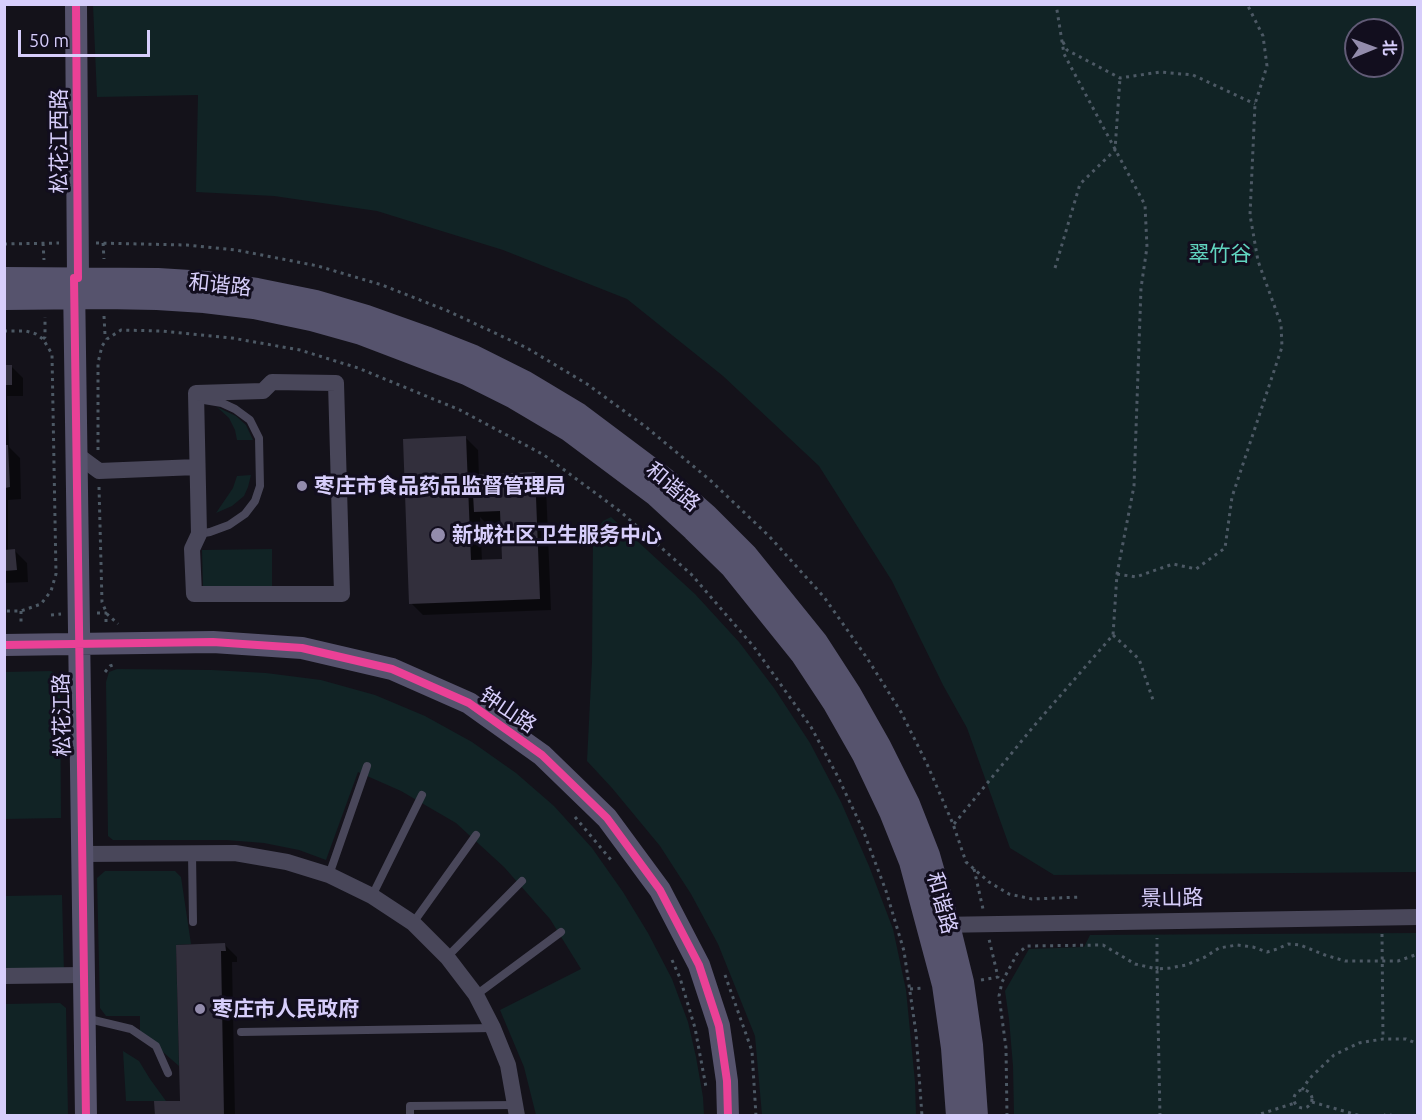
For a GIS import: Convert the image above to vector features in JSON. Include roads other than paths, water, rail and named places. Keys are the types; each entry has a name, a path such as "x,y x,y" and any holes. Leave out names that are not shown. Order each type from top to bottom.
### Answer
{"street":[{"name":"松花江西路","path":"75,285 78,243 76,4"},
{"name":"和谐路","path":"4,278 75,285 157,299 254,308 361,334 466,374 514,398 568,430 655,495 731,567 801,654 834,704 851,735 890,812 963,982 972,1045 976,1116"},
{"name":"和谐路","path":"4,299 75,285"},
{"name":"松花江路","path":"75,285 86,1116"},
{"path":"272,382 336,383 342,594 194,594 192,549 199,534 197,399 196,393 262,392 272,382"},
{"path":"76,454 99,471 197,466"},
{"name":"钟山路","path":"4,645 213,642 303,648 392,669 469,704 542,755 607,818 660,890 699,965 719,1026 727,1081 728,1116"},
{"path":"82,854 235,853 287,862 329,875 372,896 413,923 447,957 476,995 508,1065 517,1110"},
{"name":"景山路","path":"938,925 1418,917"},
{"name":"和谐路","path":"938,925 957,1116"},
{"path":"4,976 84,975"}],"lane":[{"path":"197,399 222,403 250,420 259,438 260,486 255,501 245,514 229,525 199,534"},
{"path":"329,875 368,766"},
{"path":"372,896 422,795"},
{"path":"413,923 476,835"},
{"path":"192,853 193,921"},
{"path":"447,957 522,880"},
{"path":"476,995 561,932"},
{"path":"84,1018 131,1029 156,1046 168,1073"},
{"path":"241,1032 493,1028"},
{"path":"410,1116 410,1106 517,1110"}],"place":[{"name":"枣庄市食品药品监督管理局","path":"302,486"},
{"name":"新城社区卫生服务中心","path":"438,535"},
{"name":"枣庄市人民政府","path":"200,1009"}],"park label":[{"name":"翠竹谷","path":"1220,254"}]}
